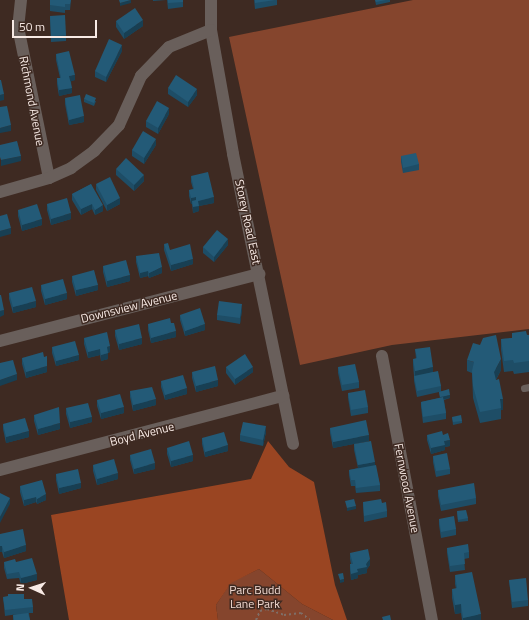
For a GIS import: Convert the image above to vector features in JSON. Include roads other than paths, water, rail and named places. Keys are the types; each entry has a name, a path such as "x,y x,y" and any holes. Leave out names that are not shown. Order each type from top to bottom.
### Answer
{"street":[{"name":"Richmond Avenue","path":"21,0 18,27 48,178"},
{"name":"Storey Road East","path":"211,0 211,30 233,154 293,444"},
{"path":"0,192 48,178 71,168 94,151 118,125 141,76 169,47 211,30"},
{"name":"Downsview Avenue","path":"0,341 259,274"},
{"name":"Fernwood Avenue","path":"382,356 432,620"},
{"name":"Boyd Avenue","path":"0,470 283,396"}],"park label":[{"name":"Parc Budd Lane Park","path":"255,597"}]}
